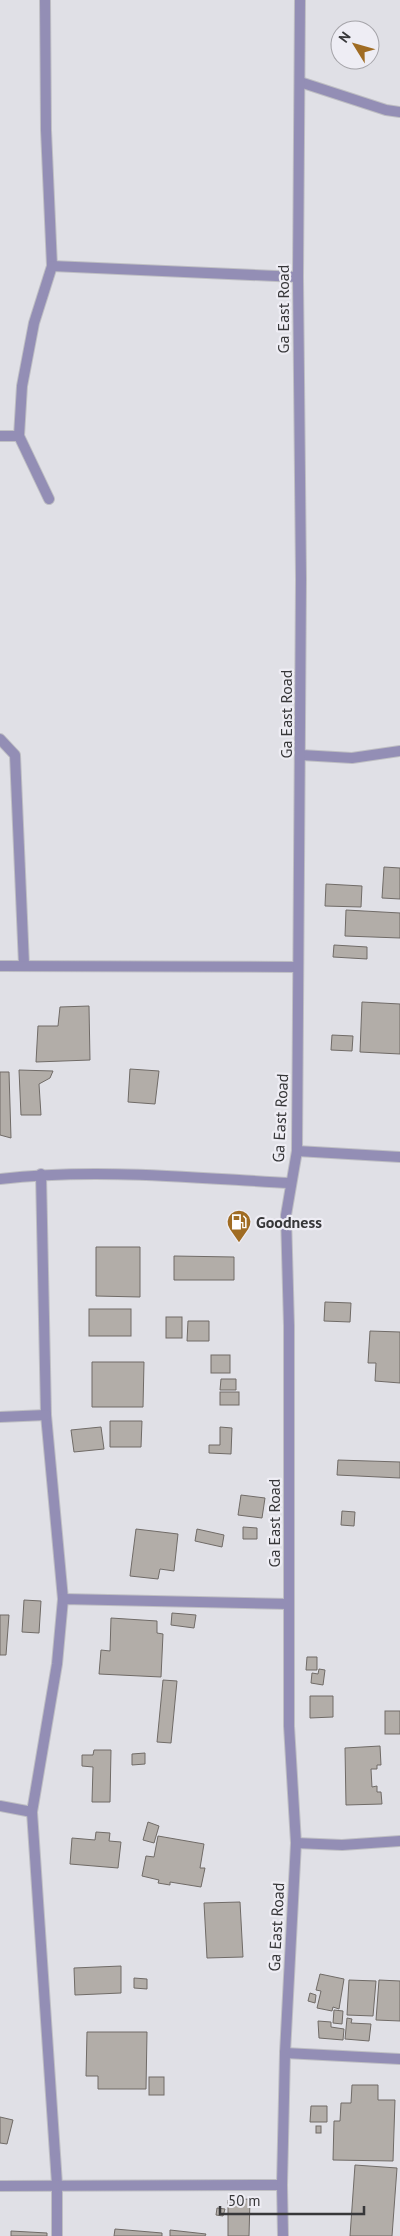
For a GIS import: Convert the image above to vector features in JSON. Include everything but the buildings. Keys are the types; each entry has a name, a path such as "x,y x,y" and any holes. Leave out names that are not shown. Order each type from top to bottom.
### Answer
{"street":[{"path":"45,0 46,130 52,266 34,323 22,386 19,436 49,499"},
{"name":"Ga East Road","path":"283,2236 284,2052 296,1843 289,1726 289,1326 286,1215 297,1151 301,755 298,276 300,0"},
{"path":"300,82 386,110 400,112"},
{"path":"52,266 298,276"},
{"path":"0,436 19,436"},
{"path":"0,739 15,755 24,965"},
{"path":"301,755 352,758 400,751"},
{"path":"0,966 298,967"},
{"path":"297,1151 400,1156"},
{"path":"0,1179 41,1174 132,1175 290,1183"},
{"path":"41,1174 46,1415 64,1599 57,1664 32,1812 57,2184 57,2236"},
{"path":"0,1417 46,1415"},
{"path":"64,1599 289,1604"},
{"path":"0,1806 32,1812"},
{"path":"296,1843 342,1845 400,1841"},
{"path":"284,2052 400,2059"},
{"path":"0,2186 57,2184 282,2185"}],"place":[{"name":"Goodness","path":"239,1243"}]}
